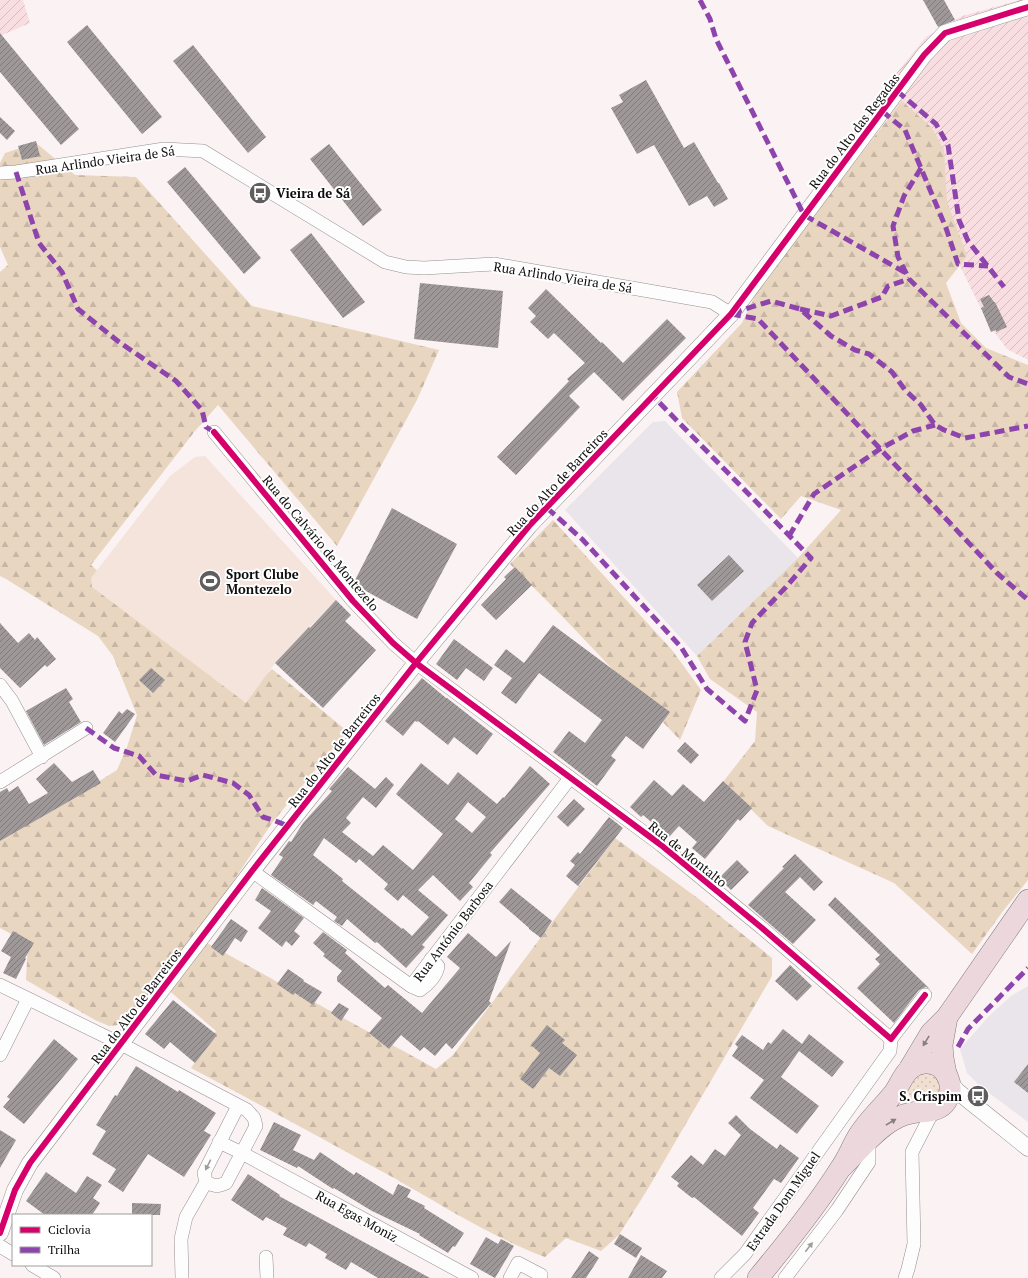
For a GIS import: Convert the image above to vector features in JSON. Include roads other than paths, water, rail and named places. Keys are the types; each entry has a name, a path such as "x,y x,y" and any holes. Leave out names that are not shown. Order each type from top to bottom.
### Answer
{"main road":[{"name":"Estrada Dom Miguel","path":"758,1278 804,1220 864,1137 906,1075 931,1033 946,1017 1028,900"},
{"path":"946,1017 942,1045 943,1058 948,1077 950,1089 948,1097 944,1104 928,1116 915,1109 904,1098 902,1091 906,1075 918,1064 930,1063 941,1068 948,1077"},
{"name":"Estrada Dom Miguel","path":"864,1137 907,1114 928,1116"}],"street":[{"name":"Rua do Alto das Regadas","path":"731,314 924,55 945,33 1028,8"},
{"name":"Rua Arlindo Vieira de Sá","path":"0,173 16,172 164,149 203,150 385,262 406,267 494,264 712,302 731,314"},
{"name":"Rua do Alto de Barreiros","path":"0,1233 15,1190 30,1163 252,871 416,663 529,526 731,314"},
{"name":"Rua do Calvário de Montezelo","path":"214,432 353,601 393,643 416,663"},
{"name":"Rua de Montalto","path":"416,663 661,845 762,928 892,1039"},
{"path":"0,685 12,701 42,757"},
{"path":"0,782 86,728"},
{"name":"Rua António Barbosa","path":"252,871 411,986 570,778"},
{"path":"0,985 121,1044 247,1110 254,1118 256,1126 226,1183 220,1186 214,1186 206,1182"},
{"path":"892,1039 925,995"},
{"path":"0,1055 28,999"},
{"name":"Estrada Dom Miguel","path":"721,1278 745,1254 890,1051 892,1039"},
{"path":"948,1077 957,1090 1028,1148"},
{"path":"905,1278 914,1244 912,1152 928,1116 952,1105 982,1111"},
{"path":"182,1278 181,1239 186,1217 206,1182 204,1173 238,1106"},
{"path":"785,1278 837,1210 869,1162 864,1137 840,1120"},
{"name":"Rua Egas Moniz","path":"219,1142 242,1153 472,1278"},
{"path":"0,1246 12,1253"},
{"path":"266,1257 267,1278"},
{"path":"510,1278 518,1263 541,1275 540,1278"},
{"path":"34,1266 54,1278"}],"place":[{"name":"Vieira de Sá","path":"260,193"},
{"name":"Sport Clube Montezelo","path":"210,581"},
{"name":"S. Crispim","path":"978,1096"}]}
